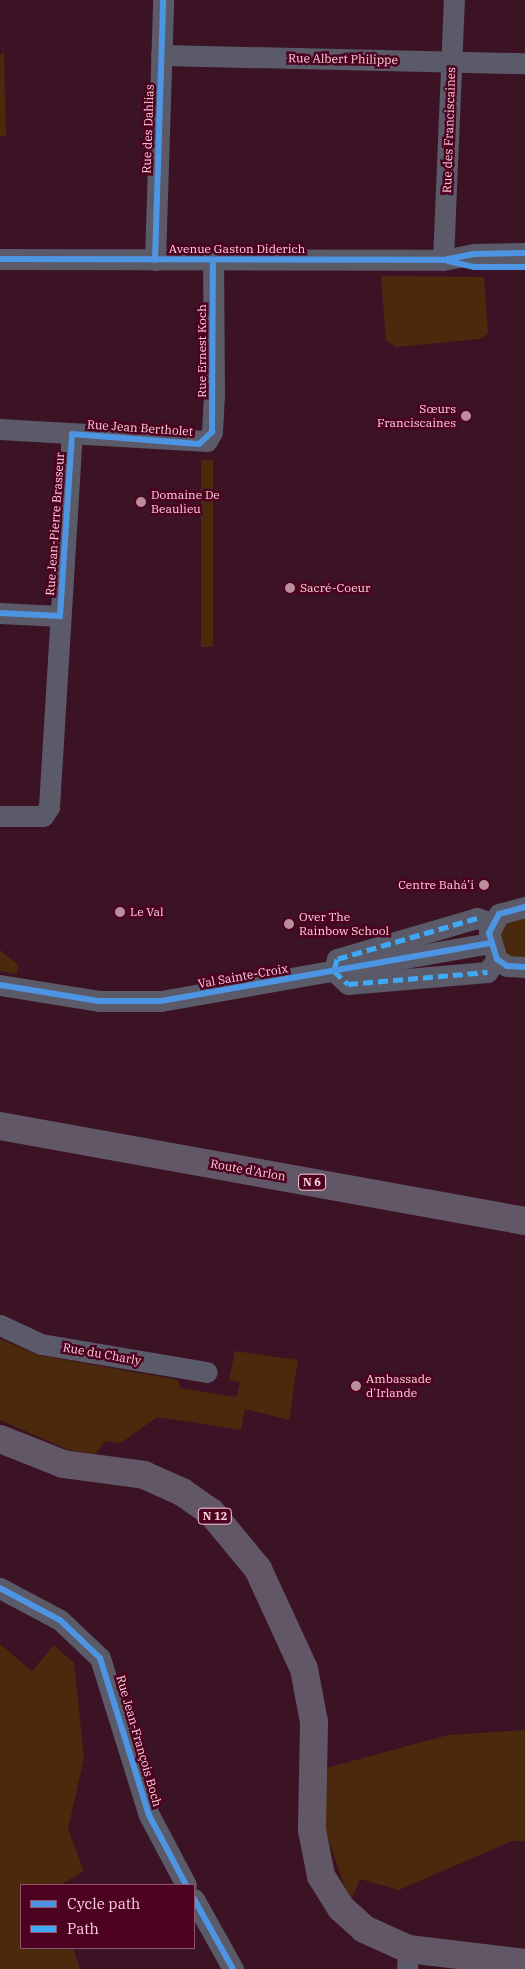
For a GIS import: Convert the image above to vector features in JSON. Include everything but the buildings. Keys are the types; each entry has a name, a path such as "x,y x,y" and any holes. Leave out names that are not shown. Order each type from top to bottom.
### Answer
{"main road":[{"name":"Route d'Arlon","path":"0,1126 525,1221"},
{"name":"N 12","path":"0,1440 63,1464 144,1475 182,1492 211,1512 258,1569 290,1631 304,1668 314,1722 312,1830 321,1876 341,1908 364,1929 415,1957 525,1963"}],"street":[{"name":"Rue des Dahlias","path":"155,260 163,0"},
{"name":"Rue des Franciscaines","path":"443,260 454,0"},
{"name":"Rue Albert Philippe","path":"161,55 525,62"},
{"name":"Avenue Gaston Diderich","path":"0,259 443,260 475,254 525,253"},
{"name":"Rue Ernest Koch","path":"207,441 212,432 214,395 213,260"},
{"name":"Avenue Gaston Diderich","path":"443,260 474,267 525,267"},
{"name":"Rue Jean Bertholet","path":"0,429 207,441"},
{"name":"Rue Jean-Pierre Brasseur","path":"0,816 43,816 49,807 72,434"},
{"path":"0,613 60,616"},
{"path":"525,907 508,908 493,941 487,972 348,984 334,971 338,959 477,918 493,941 507,966 525,967"},
{"name":"Val Sainte-Croix","path":"0,985 99,1001 161,1001 334,971"},
{"name":"Rue du Charly","path":"0,1325 40,1344 207,1372"},
{"name":"Rue Jean-François Boch","path":"0,1588 60,1620 100,1658 111,1680 149,1815 185,1884"},
{"path":"195,1901 233,1969"}],"shaded area":[{"path":"4,52 6,136 0,136 0,55"},
{"path":"381,276 484,277 488,334 479,339 396,347 386,340"},
{"path":"201,460 213,460 213,647 201,647"},
{"path":"525,916 525,959 506,957 497,928 501,922"},
{"path":"0,950 18,965 17,974 0,971"},
{"path":"0,1339 38,1355 178,1380 180,1388 237,1397 240,1382 229,1380 235,1351 298,1360 289,1420 245,1409 241,1430 157,1417 121,1443 106,1441 95,1454 69,1450 0,1420"},
{"path":"0,1644 32,1671 54,1645 74,1663 84,1758 68,1829 84,1871 62,1884 20,1884 20,1949 73,1949 80,1969 0,1969"},
{"path":"525,1730 525,1841 512,1841 399,1890 360,1879 350,1903 326,1832 323,1769 448,1735"}],"marked path":[{"path":"477,918 337,959 334,971 348,984 487,972"}],"cycle path":[{"path":"155,260 163,0"},
{"path":"0,259 443,260 475,254 525,253"},
{"path":"0,613 60,616 72,434 199,444 212,432 213,260"},
{"path":"448,261 474,267 525,267"},
{"path":"525,907 499,914 489,933 497,959 507,966 525,967"},
{"path":"0,985 99,1001 161,1001 489,943"},
{"path":"0,1588 60,1620 100,1658 149,1815 185,1884"},
{"path":"195,1901 233,1969"}],"place":[{"name":"Sœurs Franciscaines","path":"466,416"},
{"name":"Domaine De Beaulieu","path":"141,502"},
{"name":"Sacré-Coeur","path":"290,588"},
{"name":"Centre Bahá’i","path":"484,885"},
{"name":"Le Val","path":"120,912"},
{"name":"Over The Rainbow School","path":"289,924"},
{"name":"Ambassade d'Irlande","path":"356,1386"}]}
